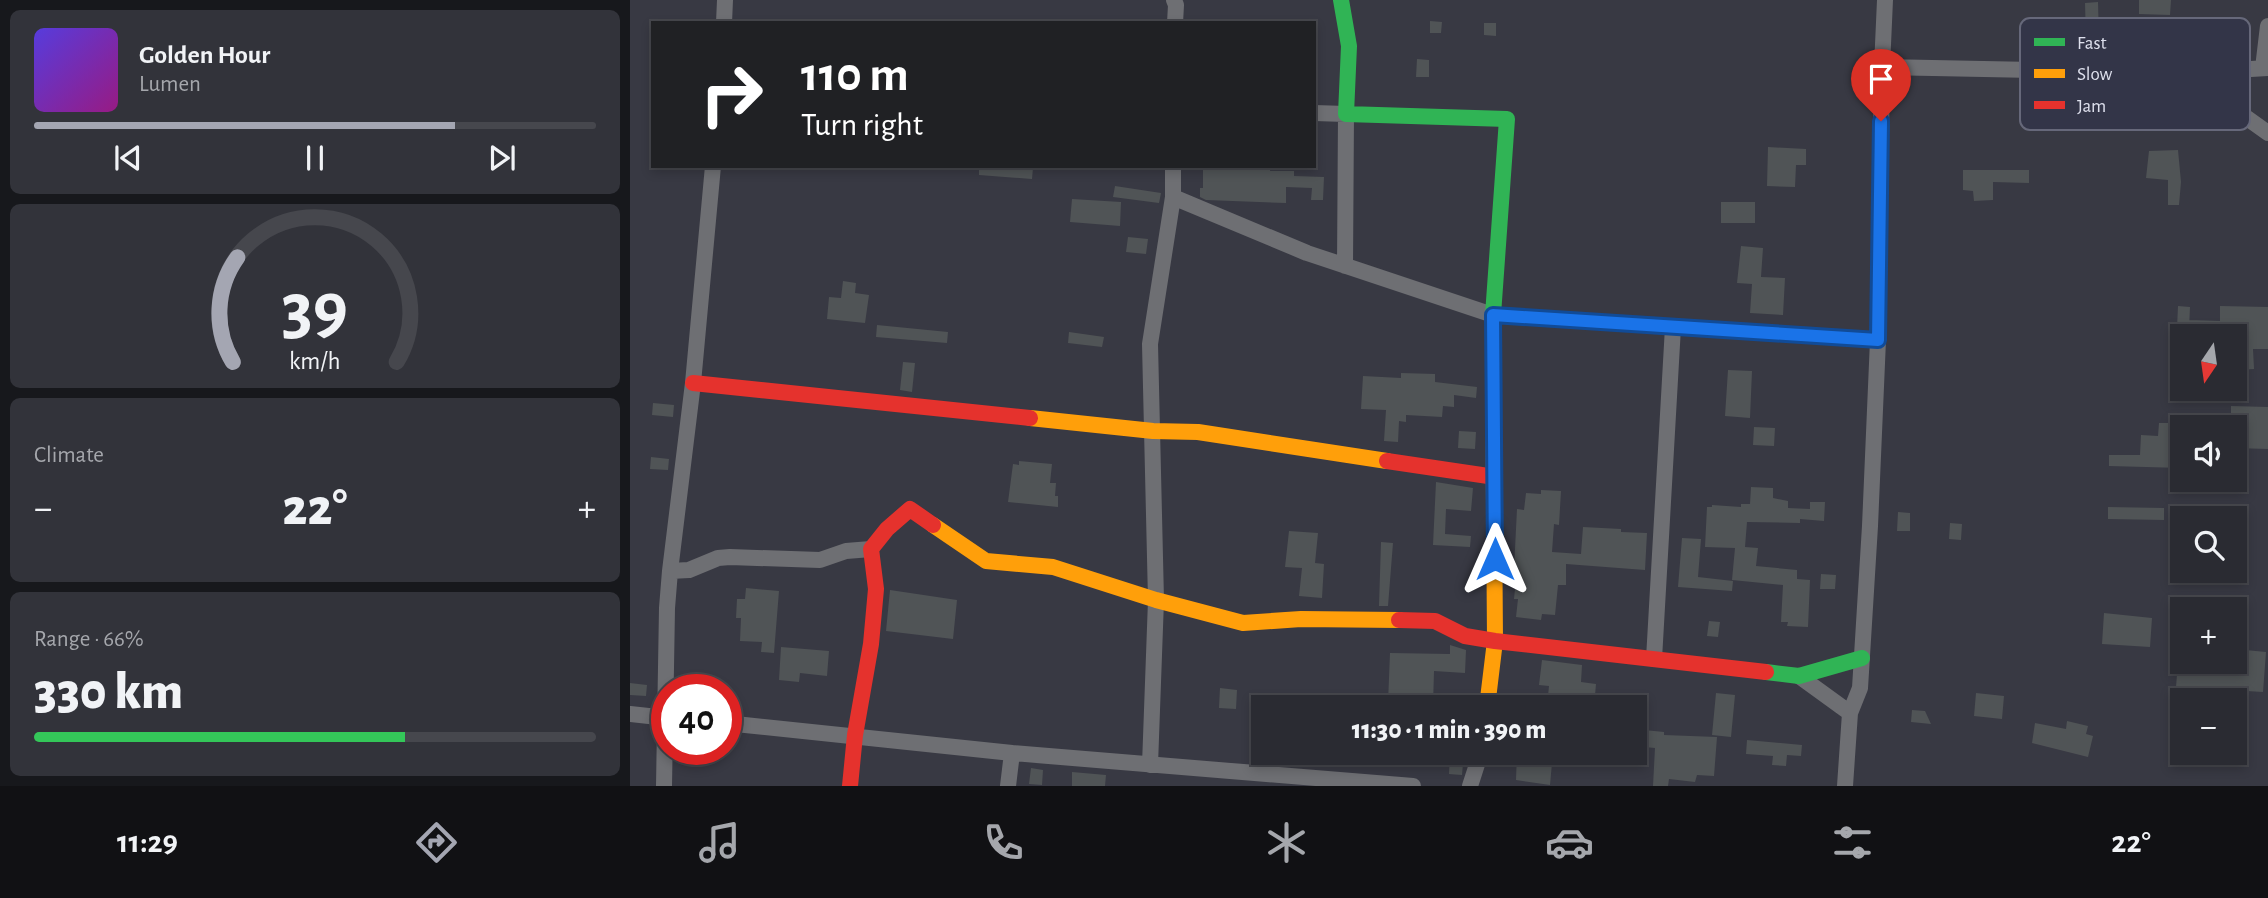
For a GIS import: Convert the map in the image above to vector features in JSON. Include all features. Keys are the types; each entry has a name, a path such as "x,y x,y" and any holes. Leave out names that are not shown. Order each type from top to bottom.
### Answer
{"street":[{"path":"724,21 725,0"},
{"path":"1341,0 1349,46 1345,266"},
{"path":"1845,786 1850,713 1860,688 1862,658 1878,340 1885,0"},
{"path":"1175,2 1175,21"},
{"path":"2266,68 2268,26"},
{"path":"1882,67 2020,70"},
{"path":"1316,113 1507,119 1493,315 1495,641 1488,695"},
{"path":"2250,120 2268,133"},
{"path":"666,674 670,571 693,383 713,168"},
{"path":"1150,765 1156,600 1150,344 1173,197 1173,168"},
{"path":"1173,197 1307,253 1493,315 1878,340"},
{"path":"1654,659 1673,327"},
{"path":"693,383 1153,431 1198,432 1494,477"},
{"path":"850,786 855,735 871,644 876,589 871,549 887,529 910,509 986,561 1053,567 1156,600 1243,623 1301,619 1435,621 1465,636 1495,641 1800,676 1862,658"},
{"path":"670,571 689,570 718,558 820,560 846,551 871,549"},
{"path":"1800,676 1850,713"},
{"path":"630,714 651,716"},
{"path":"742,724 1012,753 1413,786"},
{"path":"1008,786 1012,753"},
{"path":"664,786 665,765"},
{"path":"1470,786 1477,765"}],"building":[{"path":"2139,0 2171,0 2170,15 2139,14"},
{"path":"2098,2 2098,18 2085,18 2085,3"},
{"path":"1430,21 1442,22 1441,33 1430,33"},
{"path":"1484,23 1496,23 1496,36 1484,35"},
{"path":"1417,59 1429,60 1429,77 1416,77"},
{"path":"1768,147 1806,149 1806,165 1796,165 1795,187 1767,186"},
{"path":"2178,150 2181,182 2179,205 2168,205 2168,180 2146,178 2149,151"},
{"path":"979,168 1033,168 1032,179 979,175"},
{"path":"1203,168 1271,168 1270,171 1294,171 1294,176 1324,177 1323,200 1311,200 1312,188 1286,187 1286,203 1206,200 1200,197 1200,188 1203,188"},
{"path":"1963,170 2029,170 2029,183 1993,182 1993,200 1974,201 1973,191 1963,190"},
{"path":"1115,186 1161,193 1159,203 1113,197"},
{"path":"1072,199 1121,202 1120,226 1070,222"},
{"path":"1721,202 1755,202 1755,223 1721,223"},
{"path":"1128,237 1148,239 1146,254 1126,252"},
{"path":"1741,246 1763,248 1761,277 1785,278 1783,315 1750,313 1752,284 1737,283"},
{"path":"843,281 856,283 855,293 869,295 865,323 827,319 829,297 841,298"},
{"path":"2178,306 2190,307 2189,324 2177,324"},
{"path":"2220,306 2268,307 2268,349 2253,349 2254,369 2247,369 2247,324 2189,324 2189,320 2220,321"},
{"path":"877,325 948,332 947,343 876,337"},
{"path":"1069,332 1104,337 1102,347 1068,343"},
{"path":"903,362 915,363 912,392 900,390"},
{"path":"1728,370 1752,371 1750,418 1725,416"},
{"path":"1401,373 1435,374 1435,382 1477,387 1476,398 1454,395 1454,407 1443,406 1442,417 1406,415 1406,422 1399,421 1398,442 1384,441 1386,410 1361,409 1363,376 1401,378"},
{"path":"653,403 674,405 673,417 652,415"},
{"path":"2231,406 2268,407 2268,449 2247,448 2247,415 2231,415"},
{"path":"2170,420 2170,468 2109,466 2109,455 2140,455 2141,435 2158,436 2159,423 2168,423"},
{"path":"1754,427 1775,428 1774,446 1753,445"},
{"path":"1459,431 1476,432 1475,449 1458,448"},
{"path":"651,457 669,459 668,470 650,469"},
{"path":"1019,461 1052,464 1050,483 1056,483 1058,507 1008,502 1013,464 1019,465"},
{"path":"1436,482 1473,488 1471,511 1446,509 1445,534 1471,536 1470,547 1433,545"},
{"path":"1751,487 1773,488 1773,498 1788,501 1788,508 1810,509 1810,502 1825,502 1824,521 1800,519 1800,523 1747,522 1745,547 1758,548 1756,566 1797,570 1797,579 1810,580 1808,627 1787,626 1788,622 1781,622 1783,585 1732,580 1735,548 1705,547 1707,507 1741,507 1741,504 1750,504"},
{"path":"1541,490 1561,491 1559,525 1554,524 1552,552 1581,554 1583,527 1647,533 1645,570 1566,564 1566,585 1558,585 1555,615 1542,614 1541,620 1516,617 1518,599 1514,599 1517,569 1514,569 1517,509 1524,510 1526,493 1541,494"},
{"path":"2108,507 2164,508 2164,520 2108,519"},
{"path":"1898,512 1910,513 1910,531 1897,531"},
{"path":"1950,523 1962,524 1961,540 1949,539"},
{"path":"1289,531 1318,533 1315,563 1324,564 1322,598 1299,596 1302,568 1285,567"},
{"path":"1682,538 1701,539 1698,577 1733,581 1732,591 1678,587"},
{"path":"1381,542 1393,543 1388,606 1379,606"},
{"path":"1821,574 1836,575 1835,589 1820,589"},
{"path":"746,588 779,591 774,653 761,652 762,642 740,641 741,618 736,618 737,599 745,599"},
{"path":"890,590 957,600 953,639 886,631"},
{"path":"2104,613 2152,618 2150,647 2102,644"},
{"path":"1709,621 1720,622 1718,637 1707,636"},
{"path":"1450,645 1466,650 1465,673 1434,671 1433,695 1388,695 1390,653 1450,654"},
{"path":"781,647 829,651 827,676 800,673 799,682 779,680"},
{"path":"2247,650 2266,652 2263,692 2247,691 2247,688 2176,687 2177,674 2247,674"},
{"path":"1542,660 1582,665 1581,682 1596,684 1595,695 1548,695 1549,686 1539,685"},
{"path":"630,683 647,685 646,696 630,695"},
{"path":"1220,688 1237,690 1236,709 1219,708"},
{"path":"1716,693 1735,695 1731,737 1712,735"},
{"path":"1976,693 2004,696 2002,719 1974,716"},
{"path":"1912,710 1925,711 1931,724 1911,722"},
{"path":"2067,721 2088,726 2086,734 2093,736 2088,757 2032,743 2035,723 2066,729"},
{"path":"1647,730 1664,732 1664,735 1717,737 1714,776 1697,775 1695,782 1669,779 1668,786 1653,786 1655,748 1647,747"},
{"path":"1747,740 1802,745 1801,756 1787,755 1786,766 1772,765 1773,756 1746,754"},
{"path":"1449,765 1463,765 1462,775 1449,774"},
{"path":"1517,765 1552,765 1550,785 1516,780"},
{"path":"1031,768 1043,770 1042,785 1029,784"},
{"path":"1072,772 1106,775 1105,786 1072,786"}],"traffic: fast":[{"path":"1341,0 1349,46 1346,114 1507,119 1493,315 1493,364"},
{"path":"1766,672 1799,676 1862,658"}],"traffic: slow":[{"path":"1488,695 1495,641 1493,364"},
{"path":"1030,418 1153,431 1198,432 1387,461"},
{"path":"933,525 986,561 1053,567 1156,600 1243,623 1301,619 1399,620"}],"traffic: jam":[{"path":"693,383 1030,418"},
{"path":"1387,461 1495,477"},
{"path":"850,786 855,735 871,644 876,589 871,549 887,529 910,509 933,525"},
{"path":"1399,620 1435,621 1465,636 1495,641 1766,672"}],"route":[{"path":"1495,559 1493,315 1878,340 1881,121"}]}
